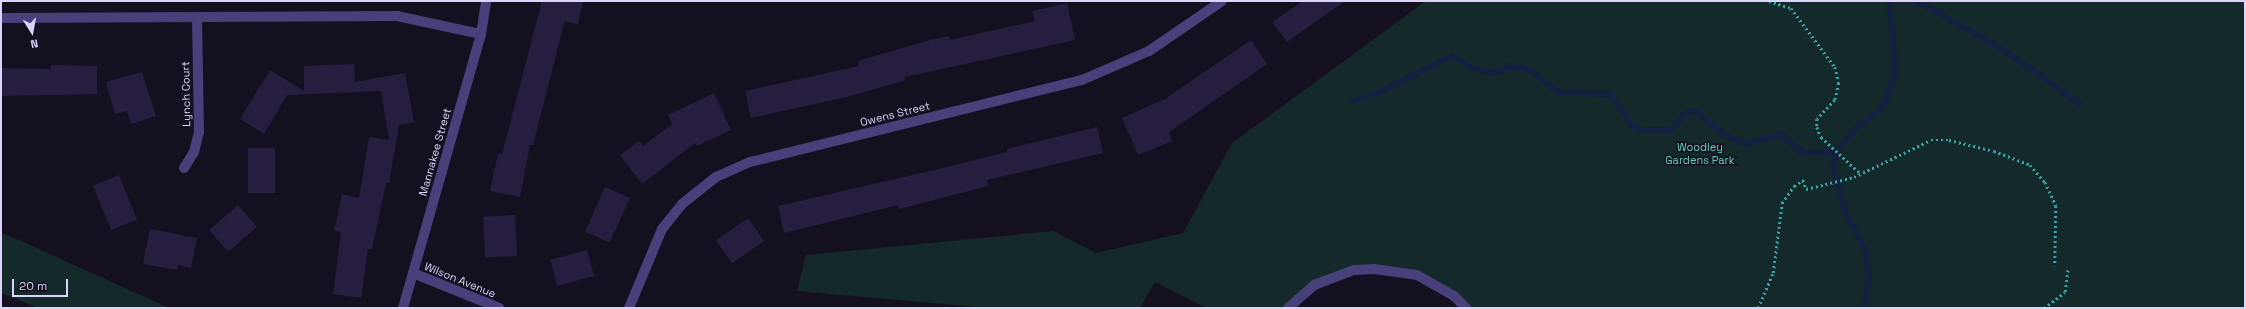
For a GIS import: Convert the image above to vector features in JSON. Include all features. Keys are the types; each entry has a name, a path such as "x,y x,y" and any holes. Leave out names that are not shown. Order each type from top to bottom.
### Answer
{"street":[{"name":"Mannakee Street","path":"403,308 481,34 486,1"},
{"name":"Owens Street","path":"629,308 662,229 682,204 716,177 750,162 1082,80 1149,51 1222,1"},
{"path":"1,18 397,16 481,34"},
{"name":"Lynch Court","path":"184,168 194,152 199,132 197,17"},
{"path":"1288,308 1314,285 1354,270 1374,269 1417,275 1454,296 1466,308"},
{"name":"Wilson Avenue","path":"413,273 499,308"}],"path":[{"path":"1769,1 1791,8 1835,67 1839,83 1835,100 1817,119 1821,137 1861,174"},
{"path":"1758,308 1772,273 1782,203 1794,186 1803,180 1806,189 1854,177 1931,140 1949,140 1994,151 2030,165 2045,182 2056,206 2055,266"},
{"path":"2044,308 2065,292 2068,268"}],"green space":[{"name":"Woodley Gardens Park","path":"1426,1 2245,1 2245,308 1466,308 1417,275 1374,269 1314,285 1288,308 1207,308 1155,282 1140,308 988,308 797,291 806,255 1053,231 1096,253 1183,233 1232,143"},
{"path":"1,233 169,308 38,308 1,293"}],"building":[{"path":"542,1 583,1 578,24 565,21 563,27 533,145 530,145 520,197 490,191 498,154 502,154"},
{"path":"1303,1 1345,1 1287,42 1272,22"},
{"path":"1067,3 1075,40 905,77 906,80 847,97 751,118 745,91 859,66 858,61 930,40 949,36 950,40 1035,21 1032,11"},
{"path":"1251,40 1267,64 1169,132 1172,141 1138,155 1122,118 1165,99"},
{"path":"354,64 355,82 405,73 414,122 399,125 389,183 386,183 372,249 368,249 361,298 333,294 341,232 334,231 342,194 359,198 369,137 389,140 381,91 287,95 264,134 240,119 270,70 304,91 304,66"},
{"path":"51,65 97,66 97,94 1,96 1,68 51,69"},
{"path":"142,72 156,116 131,124 127,111 115,114 106,82"},
{"path":"714,93 731,130 697,146 695,143 642,184 620,155 639,141 643,146 672,124 668,115"},
{"path":"1097,127 1103,153 987,180 988,186 899,209 898,205 784,233 778,206 947,167 1007,152 1007,149"},
{"path":"248,148 275,148 275,193 248,193"},
{"path":"119,175 137,220 111,230 93,185"},
{"path":"605,187 630,198 610,243 585,232"},
{"path":"238,205 257,227 228,252 209,230"},
{"path":"515,215 517,256 485,258 483,217"},
{"path":"748,218 764,241 732,263 716,240"},
{"path":"150,229 197,238 191,268 178,265 177,270 143,264"},
{"path":"587,250 594,276 557,286 550,260"}],"waterway":[{"path":"1865,308 1869,275 1865,248 1846,214 1833,168 1836,152 1855,129 1882,109 1895,75 1890,1"},
{"path":"1917,1 2004,50 2079,103"},
{"path":"1352,102 1380,92 1452,56 1471,67 1491,73 1502,71 1509,66 1523,68 1533,72 1559,93 1611,94 1632,125 1642,130 1671,130 1686,112 1696,111 1723,134 1740,142 1748,144 1781,134 1802,152 1836,152"}]}
